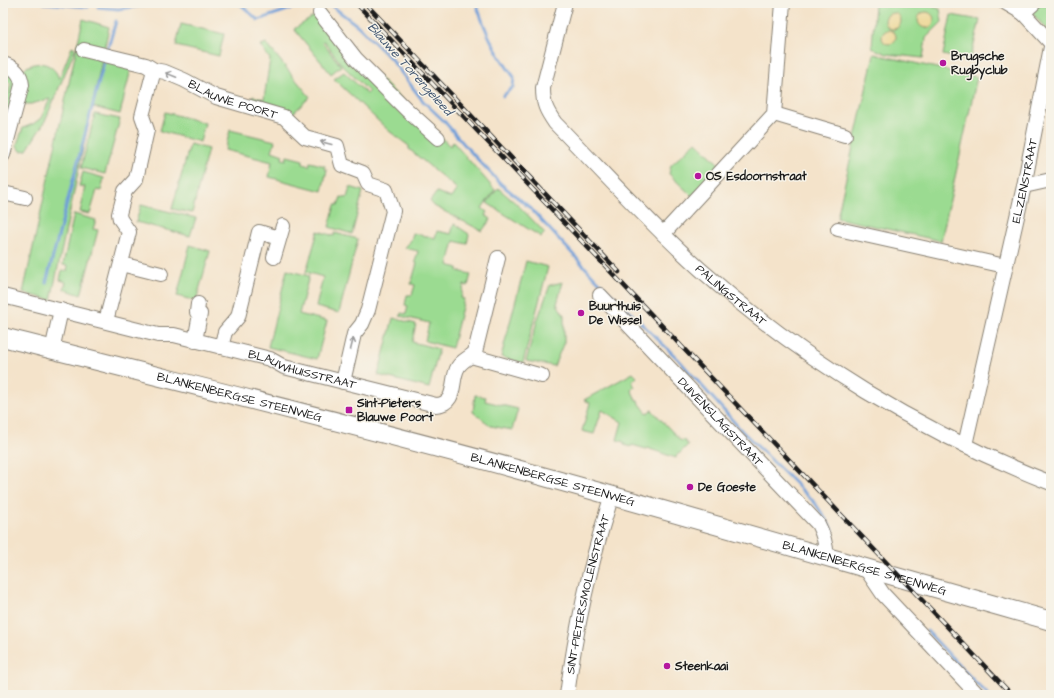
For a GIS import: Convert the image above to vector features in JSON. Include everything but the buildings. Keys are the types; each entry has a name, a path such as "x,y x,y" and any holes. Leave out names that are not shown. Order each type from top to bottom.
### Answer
{"main road":[{"name":"BLANKENBERGSE STEENWEG","path":"3,337 321,418 612,495 1051,621"}],"street":[{"name":"PALINGSTRAAT","path":"565,3 543,88 543,98 546,111 555,123 663,234 700,269 744,305 800,348 863,389 930,428 1022,472 1051,483"},
{"path":"663,234 774,114 783,3"},
{"path":"1006,3 1022,13 1051,43"},
{"path":"1022,13 1034,3"},
{"path":"320,12 356,59 407,110 438,138"},
{"name":"ELZENSTRAAT","path":"965,445 1024,186 1051,47"},
{"name":"BLAUWE POORT","path":"84,50 146,65 154,70 165,72 184,80 216,97 284,118 305,137 337,146 342,165 363,173 368,184 386,190 393,211 368,310 362,324 354,334 343,382"},
{"path":"3,64 17,71 20,75 22,85 3,155"},
{"path":"106,321 128,232 120,219 119,214 125,191 136,179 147,130 142,116 154,70"},
{"path":"774,114 845,135"},
{"path":"1024,186 1051,180"},
{"path":"3,193 25,198"},
{"path":"838,229 1005,266"},
{"path":"221,347 225,332 238,316 259,232 281,232 274,257"},
{"name":"BLAUWHUISSTRAAT","path":"3,296 158,335 174,335 270,359 284,367 436,405 447,402 450,398 457,368 463,361 475,352 498,258"},
{"path":"121,264 161,274"},
{"name":"DUIVENSLAGSTRAAT","path":"600,295 818,524 826,542 827,557"},
{"path":"195,341 200,314 197,312 198,304"},
{"path":"52,350 61,310"},
{"path":"471,356 542,376"},
{"name":"SINT-PIETERSMOLENSTRAAT","path":"567,695 572,658 585,590 612,495"},
{"path":"866,569 883,594 978,695"}],"green space":[{"path":"875,3 919,3 940,9 942,22 926,38 923,58 887,54 872,48"},
{"path":"1038,5 1051,5 1051,32 1048,31 1032,13"},
{"path":"321,12 358,57 450,146 453,142 495,190 482,208 487,212 485,215 491,219 482,231 434,206 430,201 437,192 451,198 457,189 409,149 409,146 389,131 334,79 344,72 367,94 369,92 341,64 324,41 322,42 341,66 331,74 294,29"},
{"path":"951,15 980,20 970,61 943,55"},
{"path":"83,19 109,27 51,300 23,293"},
{"path":"181,24 224,34 219,56 176,46"},
{"path":"266,43 310,97 289,117 250,105 253,96 264,99 270,59 260,46"},
{"path":"73,46 75,48 74,52 45,121 27,150 21,151 17,144 23,128 33,124 41,118 50,99 31,104 21,104 21,71 34,64 47,65 56,72 59,79"},
{"path":"874,54 977,77 941,241 837,218"},
{"path":"105,59 132,65 120,114 93,107"},
{"path":"3,68 17,77 3,136 3,115 11,83 3,81"},
{"path":"165,112 205,123 200,142 160,131"},
{"path":"95,114 120,119 105,174 81,168"},
{"path":"230,130 275,141 272,151 283,155 282,159 286,160 287,156 303,160 303,164 309,166 310,162 325,166 324,169 327,170 322,191 269,177 272,162 225,150"},
{"path":"696,142 721,166 692,196 669,174 671,165"},
{"path":"190,144 208,149 192,213 172,209"},
{"path":"83,172 104,178 101,191 97,190 90,214 80,212 85,187 79,186"},
{"path":"350,187 363,191 352,234 329,227 335,205 338,205 341,197 347,198"},
{"path":"498,188 519,206 545,233 541,237 487,203"},
{"path":"141,205 196,218 190,236 136,222"},
{"path":"74,214 96,220 93,229 98,230 81,295 64,289 66,282 60,280 62,270 67,271 68,266 63,265"},
{"path":"454,224 469,234 467,244 454,241 448,265 458,268 458,271 471,274 468,286 464,285 461,298 464,299 452,348 425,341 429,323 400,316 401,313 406,314 408,306 405,305 407,295 412,295 415,285 411,284 417,263 415,262 418,251 405,248 411,240 413,233 435,238 437,231 451,234"},
{"path":"318,231 334,236 335,233 358,239 339,313 316,307 323,277 306,272"},
{"path":"190,245 210,251 196,301 177,296"},
{"path":"526,261 548,267 523,363 501,357"},
{"path":"287,270 309,276 299,314 327,321 317,359 268,347"},
{"path":"563,282 557,304 564,315 564,342 554,366 526,361 537,321 550,285"},
{"path":"393,318 416,324 412,342 439,349 429,388 378,375"},
{"path":"633,373 637,377 632,382 635,387 631,389 636,400 647,413 652,410 681,441 683,439 688,445 679,454 677,454 676,458 647,448 624,445 624,442 617,440 622,422 602,410 594,434 582,431 590,403 584,400"},
{"path":"475,395 486,397 485,401 518,409 512,430 491,426 473,412"}],"sand":[{"path":"923,12 929,12 934,17 932,26 929,28 923,28 918,23 918,17"},
{"path":"890,13 896,13 901,18 899,27 896,29 890,29 885,24 885,18"},
{"path":"886,30 892,30 896,34 896,40 892,44 886,44 882,40 882,34"}],"waterway":[{"name":"Blauwe Torengeleed","path":"44,3 88,7"},
{"name":"Blauwe Torengeleed","path":"98,7 118,9 164,3"},
{"name":"Blauwe Torengeleed","path":"239,3 258,20 305,4 327,3"},
{"path":"328,3 358,26 391,59 423,101 444,121 468,149 501,184 529,207 596,279 678,359 742,431 815,503 833,530"},
{"name":"Blauwe Torengeleed","path":"476,3 483,24 492,42 501,59 514,77 513,87 503,96"},
{"path":"107,51 116,21"},
{"path":"46,283 105,58"},
{"path":"927,631 989,695"}],"railway":[{"path":"356,3 1012,695"},
{"path":"365,3 619,272"}],"place":[{"name":"Brugsche Rugbyclub","path":"943,63"},
{"name":"OS Esdoornstraat","path":"698,176"},
{"name":"Buurthuis De Wissel","path":"581,313"},
{"name":"Sint-Pieters Blauwe Poort","path":"349,410"},
{"name":"De Goeste","path":"690,487"},
{"name":"Steenkaai","path":"667,666"}]}
